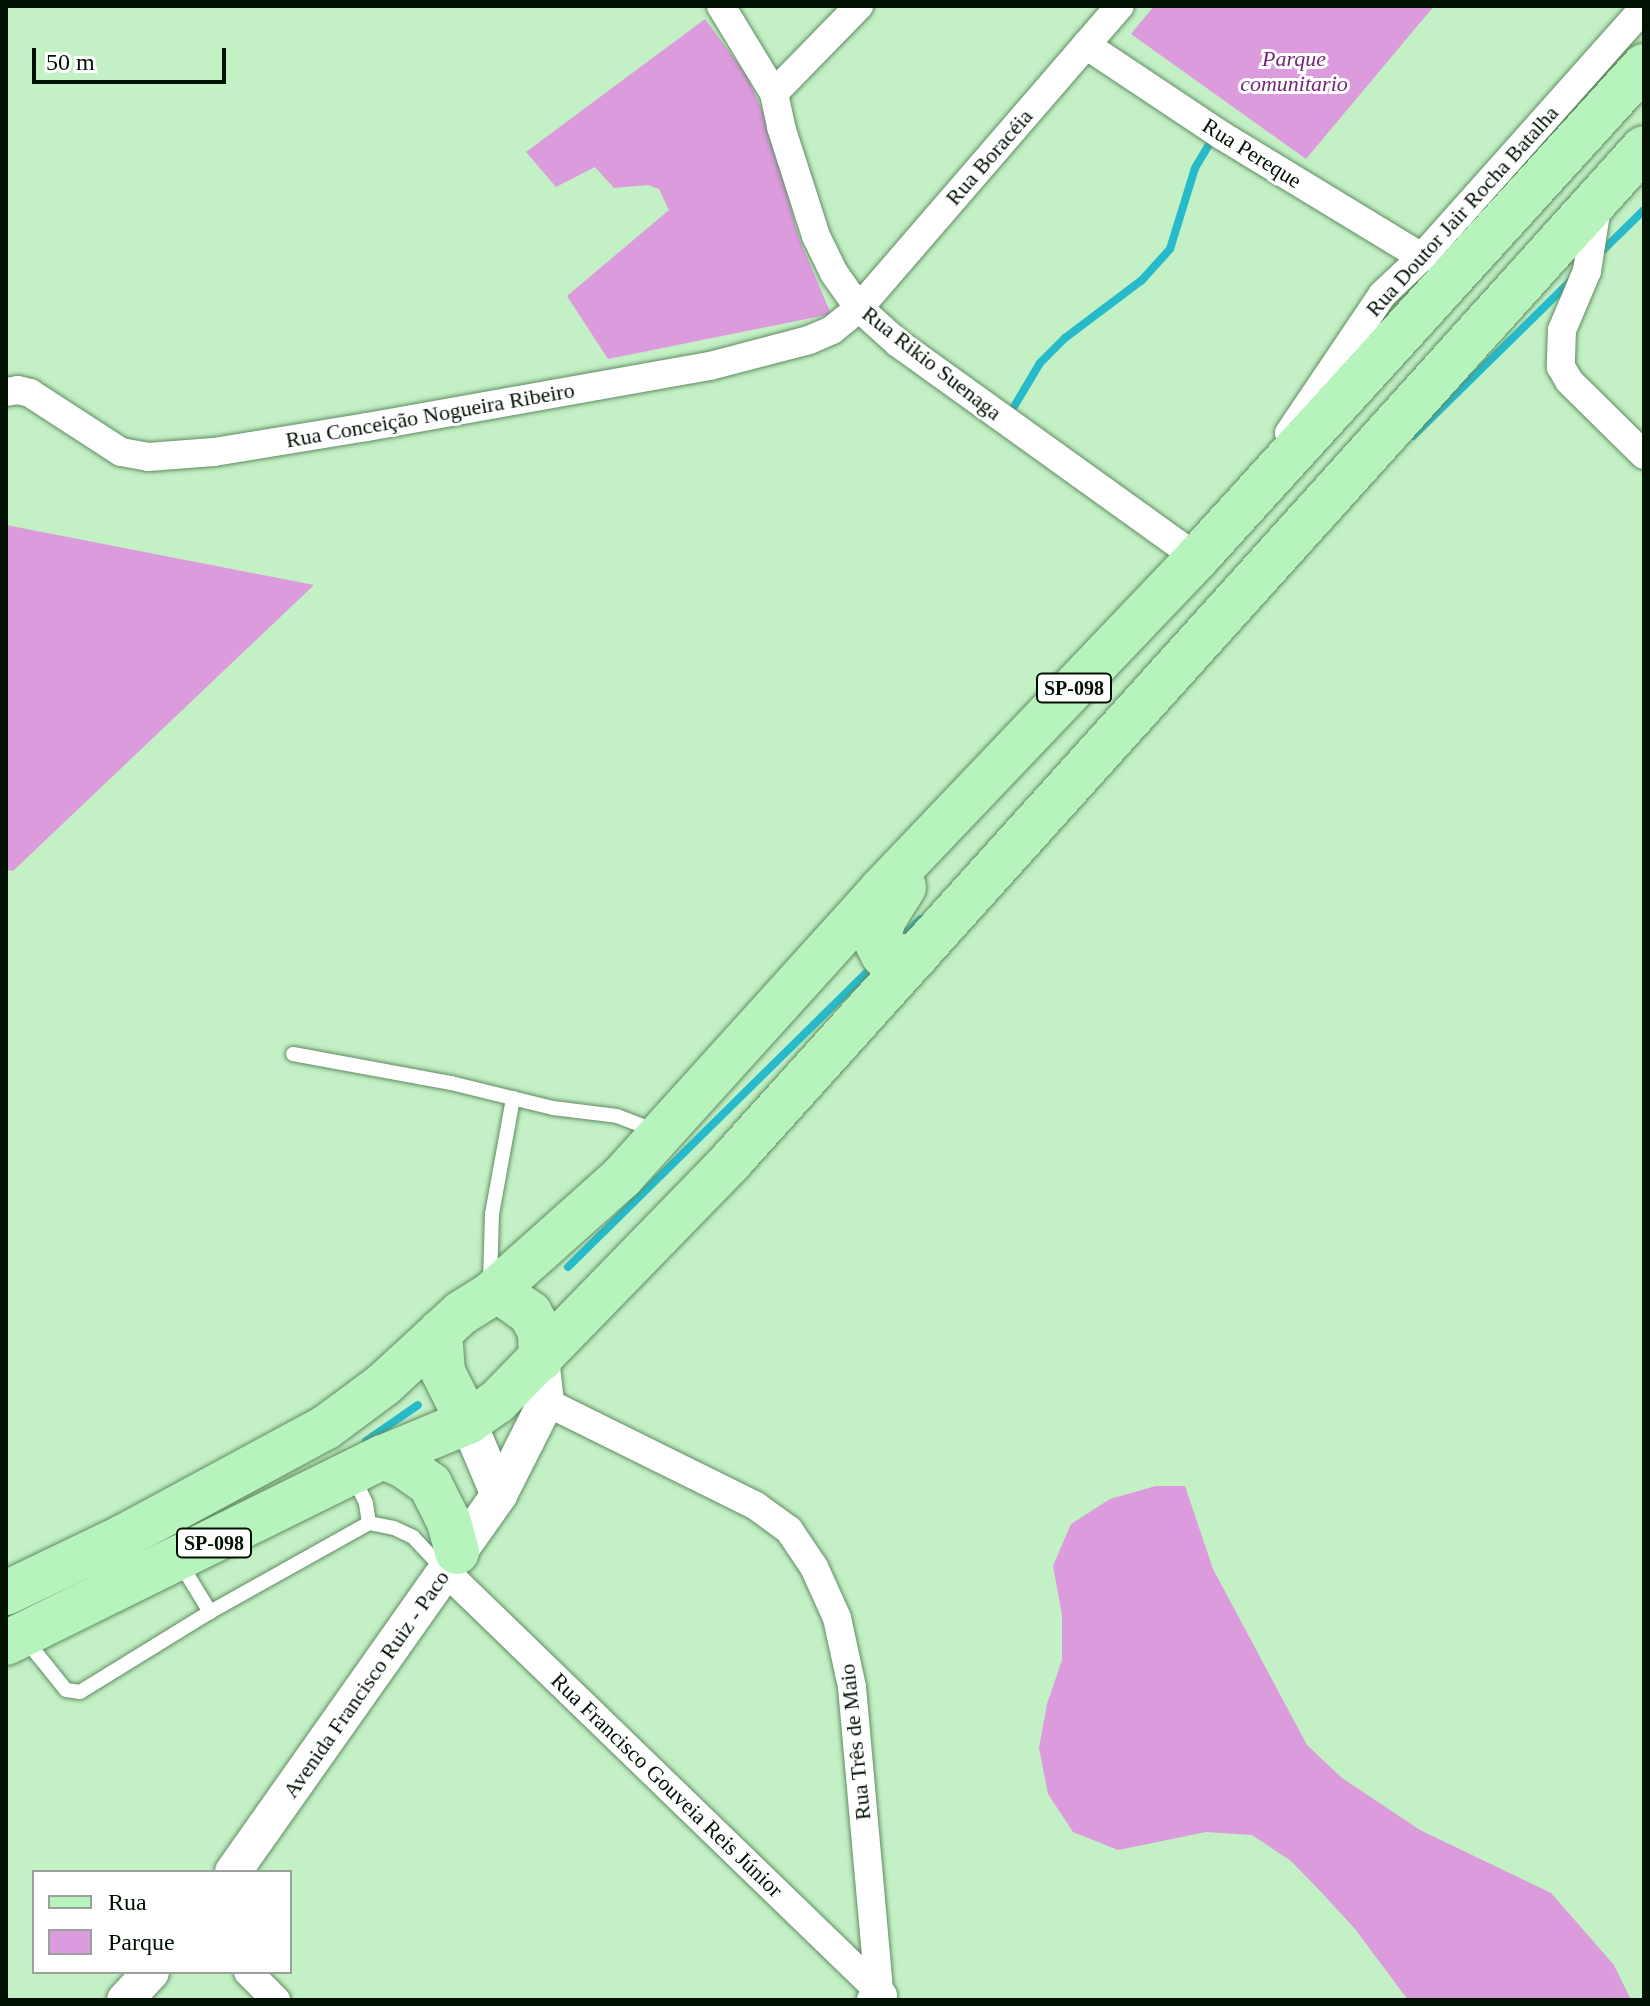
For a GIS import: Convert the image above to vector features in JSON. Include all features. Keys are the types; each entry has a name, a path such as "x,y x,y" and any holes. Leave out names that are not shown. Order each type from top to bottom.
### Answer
{"main road":[{"name":"SP-098","path":"6,1593 178,1508 325,1428 383,1385 461,1313 490,1295 587,1209 663,1134 881,890 1197,558 1644,66"},
{"name":"SP-098","path":"14,1639 179,1561 367,1465 468,1422 497,1402 732,1160 1644,148"},
{"path":"916,957 883,955 877,943 878,934 939,830"},
{"path":"490,1295 504,1295 530,1313 540,1332 541,1359"},
{"path":"440,1332 443,1372 468,1422"},
{"path":"367,1465 404,1466 430,1484 449,1522 451,1561"}],"street":[{"name":"Rua Rikio Suenaga","path":"721,6 774,93 781,127 816,236 834,273 859,308 898,343 1197,558"},
{"path":"774,93 859,6"},
{"name":"Rua Boracéia","path":"859,308 1120,6"},
{"name":"Rua Doutor Jair Rocha Batalha","path":"1243,506 1358,327 1382,295 1422,257 1644,8"},
{"name":"Rua Pereque","path":"1086,45 1221,135 1422,257"},
{"path":"1598,200 1587,271 1562,330 1561,367 1569,381 1644,455"},
{"name":"Rua Conceição Nogueira Ribeiro","path":"6,392 30,393 121,452 148,457 214,452 710,366 809,340 832,330 859,308"},
{"path":"541,1359 546,1402"},
{"name":"Avenida Francisco Ruiz - Paco","path":"234,1870 499,1495 546,1402"},
{"name":"Rua Três de Maio","path":"546,1402 756,1506 789,1530 814,1567 837,1618 852,1687 879,1997"},
{"path":"468,1422 499,1495"},
{"name":"Rua Francisco Gouveia Reis Júnior","path":"451,1561 879,1997"},
{"path":"125,2000 149,1974"},
{"path":"250,1974 276,2000"}],"lane":[{"path":"293,1054 553,1108 617,1116 663,1134"},
{"path":"490,1295 492,1214 513,1098"},
{"path":"367,1465 369,1523"},
{"path":"14,1639 66,1690 80,1692 210,1612 369,1523 394,1528 451,1561"},
{"path":"179,1561 210,1612"}],"green space":[{"name":"Parque comunitario","path":"1154,6 1434,6 1306,159 1131,34"},
{"path":"705,19 747,76 769,126 799,238 831,314 608,359 567,296 669,210 659,189 648,185 614,188 595,167 556,187 526,152"},
{"path":"6,525 314,585 13,871 6,870"},
{"path":"1156,1486 1185,1486 1213,1569 1307,1745 1342,1778 1420,1830 1551,1893 1614,1965 1631,2000 1408,2000 1355,1929 1323,1894 1291,1861 1252,1835 1206,1832 1118,1850 1073,1832 1048,1794 1039,1748 1047,1704 1062,1660 1062,1615 1053,1566 1071,1524 1110,1499"}],"waterway":[{"path":"1015,405 1040,363 1065,338 1142,280 1170,249 1195,168 1211,141"},
{"path":"1599,254 1644,210"},
{"path":"1413,436 1572,280"},
{"path":"899,940 921,919"},
{"path":"568,1267 875,964"},
{"path":"366,1441 418,1405"}]}
